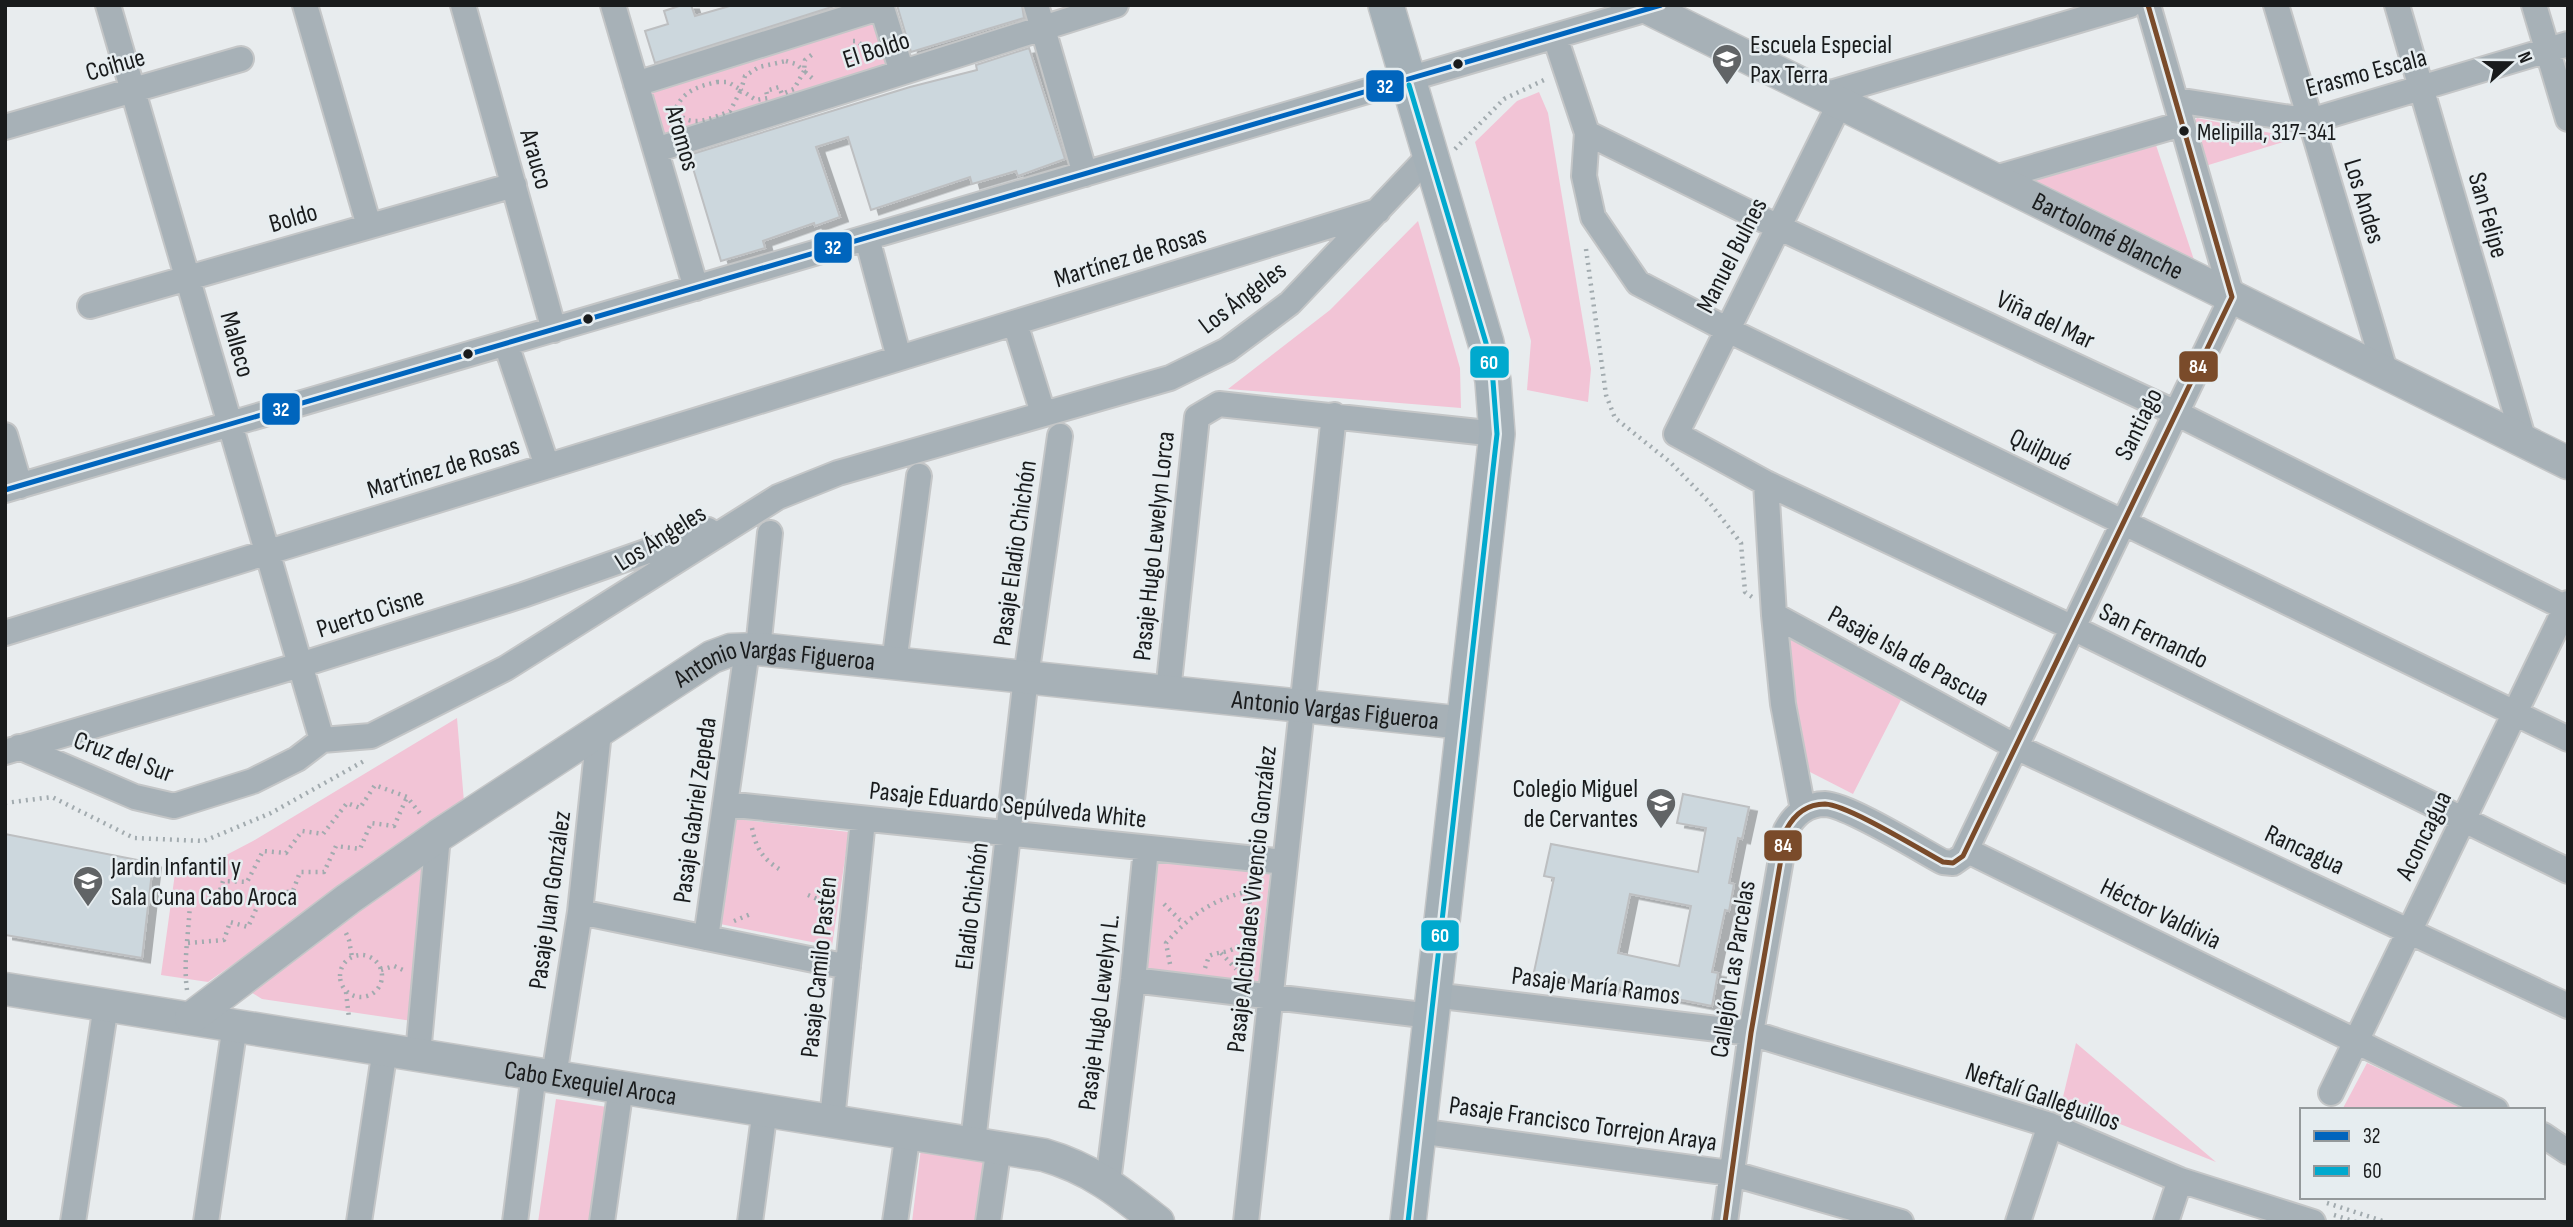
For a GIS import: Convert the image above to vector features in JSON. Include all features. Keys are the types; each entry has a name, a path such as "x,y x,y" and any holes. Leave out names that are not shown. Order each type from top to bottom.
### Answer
{"main road":[{"path":"1386,5 1486,343 1493,381 1497,434 1408,1222"}],"street":[{"name":"Malleco","path":"108,5 322,740"},
{"path":"305,5 369,226"},
{"name":"Arauco","path":"463,5 554,330"},
{"name":"Aromos","path":"613,5 695,288"},
{"name":"El Boldo","path":"656,150 902,72 1039,16 1116,5"},
{"path":"1832,99 2130,5"},
{"path":"2148,5 2232,297"},
{"name":"Los Andes","path":"2276,5 2386,374"},
{"name":"San Felipe","path":"2397,5 2524,442"},
{"path":"2534,5 2557,47 2568,119"},
{"path":"881,6 902,72"},
{"name":"El Boldo","path":"636,84 881,6"},
{"path":"5,435 12,488 1656,7"},
{"name":"Bartolomé Blanche","path":"1656,7 1832,99 2568,463"},
{"path":"1039,16 1085,174"},
{"path":"1555,37 1587,133"},
{"name":"Erasmo Escala","path":"2176,100 2310,121 2557,47"},
{"name":"Coihue","path":"5,127 241,59"},
{"name":"Manuel Bulnes","path":"1676,433 1778,227 1832,99"},
{"path":"1995,178 2182,124"},
{"name":"Viña del Mar","path":"1587,133 1778,227 2176,412 2567,607"},
{"name":"Quilpué","path":"1587,133 1584,176 1593,217 1638,283 1726,329 2568,739"},
{"name":"Los Ángeles","path":"322,740 371,736 506,668 778,497 838,473 1170,378 1227,350 1290,303 1378,211 1432,163"},
{"name":"Boldo","path":"90,306 514,185"},
{"name":"Martínez de Rosas","path":"5,633 1378,211"},
{"path":"867,238 899,358"},
{"name":"Santiago","path":"1966,850 2232,297"},
{"path":"1015,323 1043,413"},
{"path":"506,344 547,466"},
{"name":"Pasaje Hugo Lewelyn Lorca","path":"1168,692 1197,417 1219,404 1497,434"},
{"name":"Pasaje Alcibiades Vivencio González","path":"1246,1222 1334,415"},
{"name":"San Fernando","path":"1676,433 1766,483 2073,628 2568,871"},
{"name":"Pasaje Eladio Chichón","path":"1026,677 1060,436"},
{"path":"894,663 919,476"},
{"path":"1766,483 1774,615 1783,704 1803,810 1813,806 1835,806 1943,862 1958,861 1966,850"},
{"name":"Puerto Cisne","path":"12,750 300,665 523,595 748,516"},
{"name":"Pasaje Gabriel Zepeda","path":"706,938 737,805 752,649 770,533"},
{"name":"Aconcagua","path":"2331,1093 2567,607"},
{"name":"Pasaje Isla de Pascua","path":"1774,615 2016,747"},
{"name":"Antonio Vargas Figueroa","path":"191,1018 348,899 438,836 712,657 731,650 752,649 894,663 1464,723"},
{"name":"Eladio Chichón","path":"988,1222 986,1144 1009,833 1026,677"},
{"name":"Pasaje Juan González","path":"515,1222 580,912 599,732"},
{"name":"Cruz del Sur","path":"12,750 135,797 174,806 253,781 297,759 322,740"},
{"name":"Rancagua","path":"2016,747 2568,1006"},
{"name":"Pasaje Eduardo Sepúlveda White","path":"737,805 1146,849 1284,874"},
{"name":"Callejón Las Parcelas","path":"1725,1222 1751,1033 1786,830 1803,810"},
{"name":"Pasaje Camilo Pastén","path":"832,1120 863,820"},
{"path":"418,1054 438,836"},
{"name":"Pasaje Hugo Lewelyn L.","path":"1108,1182 1146,849"},
{"name":"Héctor Valdivia","path":"1966,850 2492,1108"},
{"path":"580,912 848,967"},
{"name":"Pasaje María Ramos","path":"1133,980 1270,996 1432,1005 1751,1033"},
{"name":"Cabo Exequiel Aroca","path":"5,989 986,1144 1066,1161 1108,1182 1142,1216"},
{"path":"73,1222 106,1005"},
{"path":"206,1222 235,1025"},
{"name":"Neftalí Galleguillos","path":"1751,1033 2050,1125 2180,1180 2317,1212"},
{"path":"359,1222 385,1049"},
{"path":"602,1222 621,1087"},
{"path":"750,1222 765,1109"},
{"path":"2018,1222 2050,1125"},
{"name":"Pasaje Francisco Torrejon Araya","path":"1418,1131 1730,1173 1901,1222"},
{"path":"895,1222 908,1132"},
{"path":"2545,1136 2568,1152"},
{"path":"2166,1222 2180,1180"}],"path":[{"path":"847,43 857,41 869,50"},
{"path":"869,50 892,42"},
{"path":"818,80 810,78 804,71 796,64 786,61 759,67 745,76 741,90 730,111 702,121 688,121 679,115 676,107 681,97 703,86 728,82 741,90 756,100 768,97 766,91 779,87 782,94 794,89 804,71 805,60 824,49"},
{"path":"867,58 869,50"},
{"path":"1432,163 1504,99 1544,80 1550,86"},
{"path":"1586,245 1606,394 1615,418 1670,462 1709,502 1741,543 1745,592 1774,615"},
{"path":"5,803 52,797 134,838 204,841 271,813 366,760"},
{"path":"191,1018 184,955 188,943 190,902 217,900 223,881 247,882 263,851 286,853 302,831 323,834 347,803 360,808 375,785 407,797 438,836"},
{"path":"188,943 224,940 230,922 248,927 262,896 293,891 300,872 324,872 336,846 360,849 371,823 394,826 407,797"},
{"path":"737,805 755,845 766,860 779,869"},
{"path":"1178,972 1168,962 1166,943 1182,925 1209,904 1245,892 1284,874"},
{"path":"1196,970 1205,969 1209,956 1238,947 1250,933 1254,919 1252,905 1245,892"},
{"path":"352,957 372,959 381,970 380,984 371,995 351,995 342,986 340,973 343,966 352,957"},
{"path":"2317,1212 2386,1222"}],"shaded area":[{"path":"878,16 895,71 662,141 646,87"},
{"path":"1539,92 1548,113 1591,369 1588,402 1527,390 1531,341 1475,142 1517,101"},
{"path":"2197,118 2296,138 2202,167 2191,125"},
{"path":"2155,142 2199,275 2025,182"},
{"path":"1418,221 1460,368 1461,408 1228,389 1330,310"},
{"path":"1785,633 1902,698 1853,794 1808,771"},
{"path":"457,718 464,802 208,982 161,975 176,866 209,864 253,841"},
{"path":"736,819 849,832 832,946 720,924"},
{"path":"429,855 412,1021 262,999 249,991"},
{"path":"1156,858 1270,873 1258,986 1142,972"},
{"path":"2076,1043 2216,1162 2062,1101"},
{"path":"2367,1063 2463,1108 2343,1108"},
{"path":"556,1099 607,1107 589,1222 538,1222"},
{"path":"921,1148 985,1157 977,1222 912,1222"}],"building":[{"path":"691,5 695,16 733,5 838,5 655,63 645,31 668,24 664,11"},
{"path":"897,5 1022,5 1024,18 911,52"},
{"path":"1029,48 1065,159 1018,176 1016,171 972,184 970,177 871,210 848,137 816,147 840,217 763,241 765,248 721,261 689,155 910,87 977,70 976,65"},
{"path":"1683,794 1749,807 1742,839 1738,838 1729,883 1734,884 1729,911 1725,910 1712,972 1718,973 1712,1006 1611,986 1610,989 1534,972 1554,878 1544,876 1551,844 1698,872 1706,828 1677,823","holes":["1630,894 1691,906 1679,966 1618,953"]},
{"name":"Jardin Infantil y Sala Cuna Cabo Aroca","path":"5,834 153,863 142,958 5,935"}],"transit line":[{"name":"32","path":"5,490 1661,5"},
{"name":"84","path":"1725,1222 1751,1033 1786,830 1802,811 1825,804 1866,819 1943,862 1953,863 1963,856 2232,297 2148,5"},
{"name":"60","path":"1408,1222 1497,434 1493,381 1486,343 1409,85"}],"place":[{"name":"Escuela Especial Pax Terra","path":"1727,86"},
{"name":"Melipilla, 317-341","path":"2184,131"},
{"name":"Colegio Miguel de Cervantes","path":"1661,830"},
{"name":"Jardin Infantil y Sala Cuna Cabo Aroca","path":"88,908"}]}
